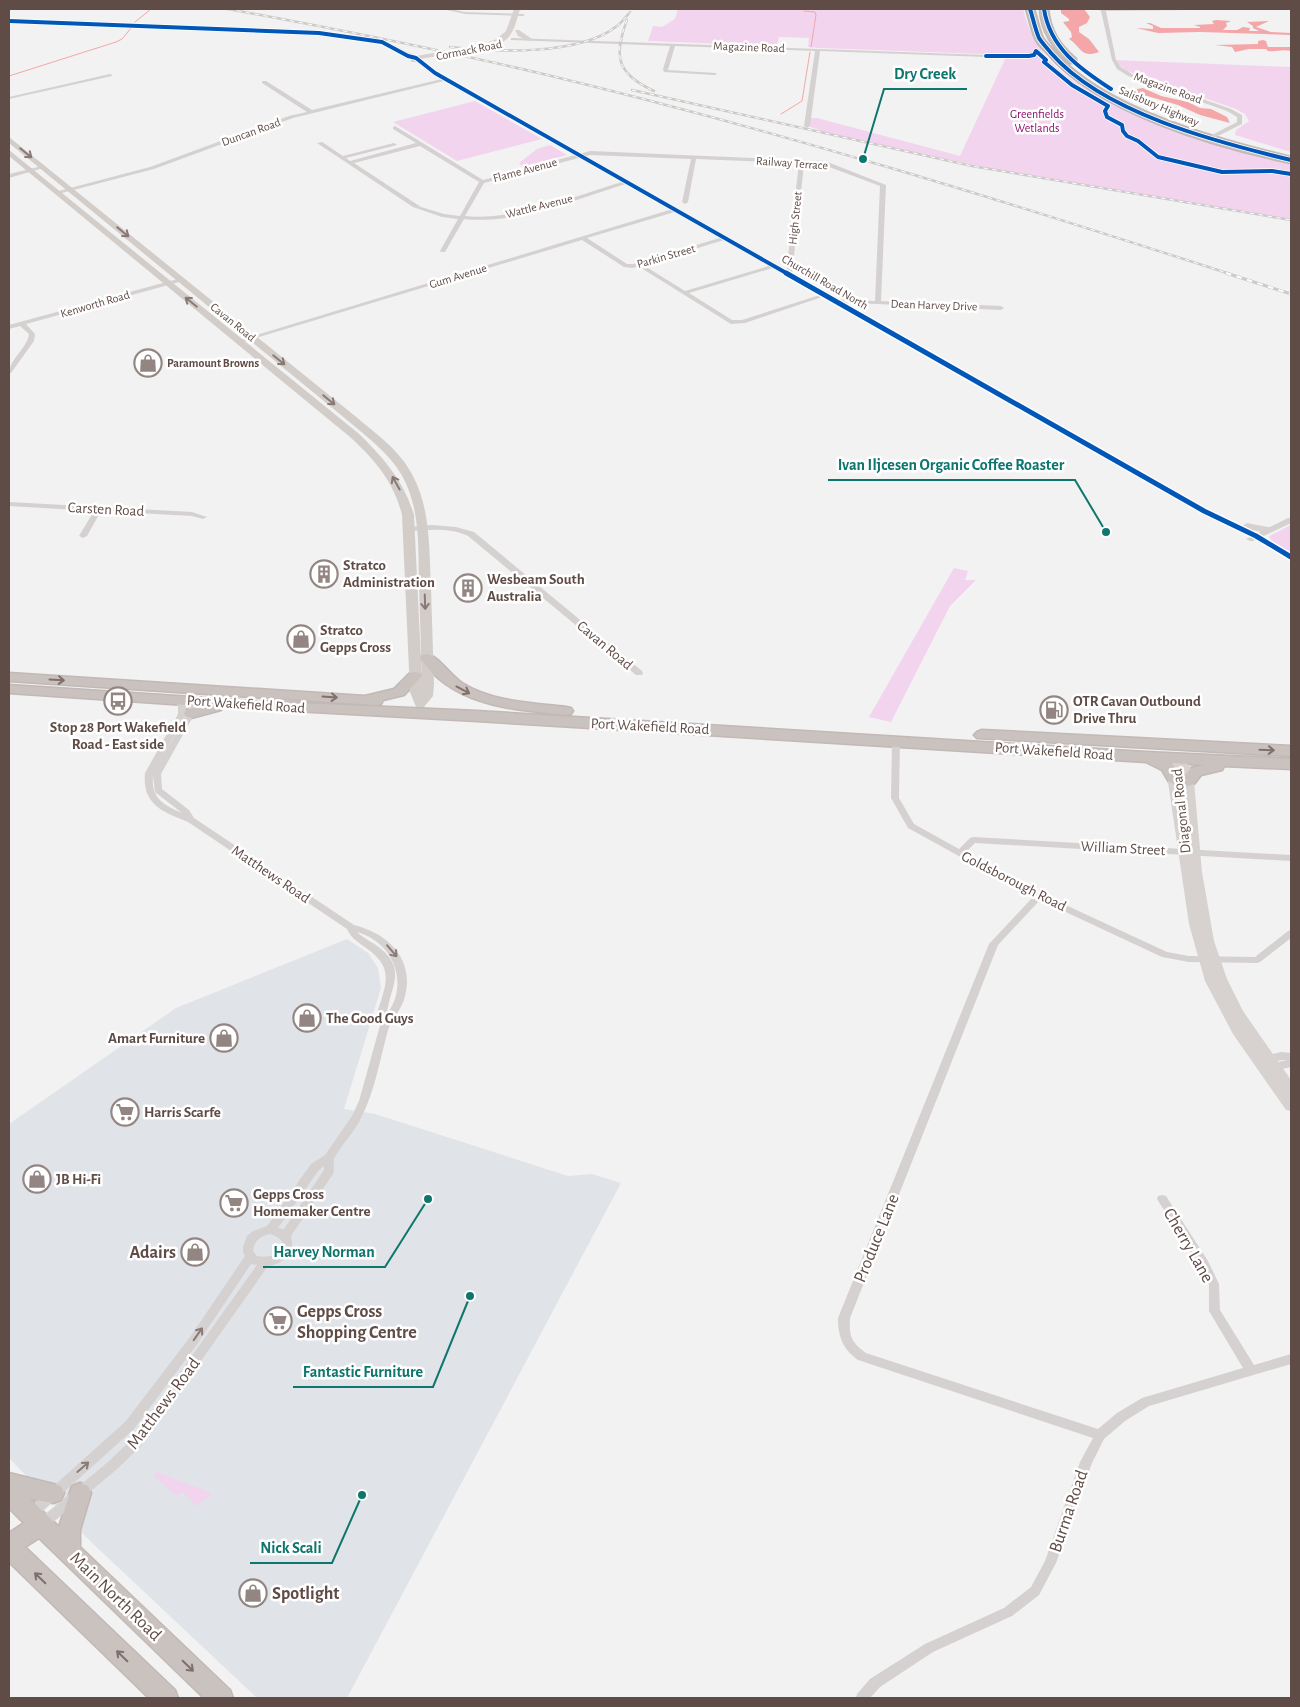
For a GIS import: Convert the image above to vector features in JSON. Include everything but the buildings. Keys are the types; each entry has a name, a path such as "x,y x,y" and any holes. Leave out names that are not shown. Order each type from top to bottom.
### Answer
{"highway":[{"name":"Salisbury Highway","path":"1030,9 1032,25 1040,42 1052,56 1081,80 1108,97 1143,113 1291,160"},
{"name":"Salisbury Highway","path":"1044,9 1044,17 1049,33 1061,50 1079,67 1103,84 1134,101 1214,136 1291,154"},
{"path":"427,658 445,680 474,696 501,703 597,714"},
{"path":"366,700 399,692 415,676"},
{"name":"Port Wakefield Road","path":"9,677 420,704 1243,749 1289,759"},
{"path":"136,684 146,689 191,694 195,697 193,706"},
{"name":"Port Wakefield Road","path":"9,689 178,699 193,706 253,705 477,716 896,740 1146,757 1289,759"},
{"path":"334,709 420,704 436,709 477,716"},
{"path":"725,720 762,729 763,732"},
{"path":"1037,738 1111,748 1158,750 1177,758 1187,754 1243,749"},
{"path":"1146,757 1158,760 1181,780 1196,771 1208,768 1289,759"},
{"path":"9,1484 35,1491 53,1493"},
{"path":"69,1551 69,1530 80,1493"},
{"name":"Main North Road","path":"9,1494 222,1698"},
{"path":"36,1520 9,1546 166,1698"}],"main road":[{"name":"Cavan Road","path":"9,139 351,418 388,450 408,475 418,501 423,528 427,693 420,704"},
{"name":"Cavan Road","path":"9,152 338,422 371,450 388,469 405,503 409,529 416,692 420,704"},
{"path":"285,378 306,382"},
{"path":"338,422 351,418"}],"street":[{"path":"444,9 465,13 524,12"},
{"path":"1101,10 1190,9"},
{"name":"Magazine Road","path":"1101,10 1114,60 1119,68 1130,75 1229,110 1240,116 1240,123 1214,136"},
{"name":"Cormack Road","path":"424,59 488,45 501,40 507,33 516,12"},
{"name":"Cormack Road","path":"424,59 500,46 513,39 524,12"},
{"name":"Churchill Road North","path":"9,21 301,31 377,41 415,60 427,70 435,72"},
{"path":"517,31 520,35 530,39"},
{"path":"507,33 513,39"},
{"name":"Churchill Road North","path":"333,35 379,44 415,60 424,59 435,72 446,79 1204,511 1232,524 1291,563"},
{"path":"488,45 513,39"},
{"name":"Magazine Road","path":"513,39 986,56"},
{"path":"673,44 666,71 714,74"},
{"path":"807,126 818,50"},
{"path":"404,54 424,59"},
{"path":"9,98 110,75"},
{"name":"Duncan Road","path":"58,192 152,168 287,118 446,79"},
{"path":"264,82 311,112"},
{"name":"Flame Avenue","path":"395,128 482,182 580,155"},
{"path":"342,158 413,140"},
{"name":"Wattle Avenue","path":"320,143 420,208 462,217 495,217 522,212 627,182"},
{"path":"349,163 420,144"},
{"name":"Railway Terrace","path":"580,155 598,153 827,164 883,185 878,303"},
{"path":"684,202 694,157"},
{"name":"High Street","path":"789,274 802,162"},
{"path":"9,176 44,167"},
{"path":"443,251 482,182"},
{"name":"Gum Avenue","path":"240,342 676,210"},
{"name":"Parkin Street","path":"583,238 626,266 640,265 725,238"},
{"path":"640,265 731,322 743,322 825,295"},
{"path":"684,293 774,266"},
{"name":"Kenworth Road","path":"9,327 182,280"},
{"name":"Dean Harvey Drive","path":"837,301 1000,308"},
{"path":"9,372 31,342 32,334 22,324"},
{"name":"Carsten Road","path":"9,504 192,514 203,517"},
{"path":"82,536 99,509"},
{"name":"Churchill Road North","path":"1204,511 1209,517 1291,557"},
{"path":"1253,537 1291,520"},
{"path":"1232,524 1268,530"},
{"name":"Cavan Road","path":"409,529 452,529 471,534 639,673"},
{"name":"Matthews Road","path":"178,699 182,706 182,714 153,765 147,782 149,794 164,809 191,820 351,927 362,929 390,947 398,958 404,978 395,1014 386,1022 361,1109 329,1158 315,1167 270,1230"},
{"name":"Matthews Road","path":"191,820 186,812 158,790 157,779 162,762 193,706"},
{"name":"Goldsborough Road","path":"896,740 895,798 910,826 1040,896 1165,955 1189,959 1257,960 1291,933"},
{"name":"Diagonal Road","path":"1177,758 1183,765 1181,780 1190,852 1194,910 1209,959 1291,1106"},
{"name":"William Street","path":"960,853 973,840 1291,858"},
{"name":"Produce Lane","path":"1040,896 994,944 844,1318 843,1335 850,1348 862,1357 1100,1435"},
{"path":"1266,1064 1281,1056 1291,1057"},
{"path":"1266,1064 1291,1064"},
{"name":"Diagonal Road","path":"1266,1064 1290,1084"},
{"name":"Matthews Road","path":"285,1236 329,1171 329,1158"},
{"name":"Cherry Lane","path":"1162,1199 1204,1264 1214,1284 1215,1311 1251,1371"},
{"path":"270,1230 285,1236 288,1245 284,1255 275,1261 264,1263 250,1257 248,1252 249,1241 258,1233 270,1230"},
{"name":"Matthews Road","path":"36,1520 53,1493 130,1425 194,1340 250,1257"},
{"name":"Matthews Road","path":"36,1520 80,1493 137,1442 264,1263"},
{"name":"Burma Road","path":"862,1698 875,1683 929,1648 1008,1612 1035,1591 1050,1563 1086,1462 1100,1435 1121,1417 1146,1402 1291,1359"}],"shaded area":[{"path":"1061,9 1084,9 1090,17 1087,23 1079,27 1079,32 1089,39 1099,52 1093,54 1084,53 1069,39 1072,37 1071,32 1063,22 1069,21 1069,19 1061,13"},
{"path":"1212,21 1231,21 1226,23 1227,26 1223,30 1237,30 1243,27 1250,28 1249,31 1259,31 1247,22 1269,21 1256,27 1271,32 1291,33 1291,35 1200,32 1158,33 1136,28 1153,29 1153,26 1146,23 1150,23 1161,28 1200,28 1194,25 1214,24"},
{"path":"1258,41 1266,41 1268,47 1291,47 1291,51 1249,49 1235,52 1232,47 1215,45 1258,44"},
{"path":"1143,88 1161,96 1188,102 1200,108 1211,109 1227,117 1230,123 1200,115 1178,105 1137,93 1137,89"},
{"name":"Gepps Cross Shopping Centre","path":"347,939 368,953 378,968 381,988 344,1109 375,1114 568,1176 592,1174 621,1183 347,1698 257,1698 89,1540 9,1458 9,1124 176,1008"}],"green space":[{"name":"Greenfields Wetlands","path":"678,9 1023,9 1032,36 1039,48 1055,67 1099,96 1182,131 1225,146 1291,163 1291,220 1011,173 821,132 807,126 808,118 817,118 960,156 1007,55 819,48 808,47 809,38 779,37 777,46 648,41 653,26 662,27 675,19"},
{"path":"1114,60 1291,67 1291,152 1235,135 1236,130 1249,121 1245,114 1236,109 1127,71"},
{"path":"475,101 542,139 457,161 393,122"},
{"path":"550,145 567,155 523,167 519,163 537,149"},
{"path":"1291,525 1291,554 1274,544 1269,537"},
{"path":"954,568 968,571 965,580 976,580 950,606 891,722 869,717"},
{"path":"156,1472 212,1493 197,1506 182,1492 176,1496 154,1476"}],"waterway":[{"path":"135,22 151,9"},
{"path":"804,11 815,12 816,15 811,47"},
{"path":"9,76 116,42 122,39 132,27"},
{"path":"781,114 802,101 810,52"}],"railway":[{"path":"228,9 384,39 500,64 714,118 887,167 1059,219 1230,274"},
{"path":"450,47 490,50 536,50 581,43 601,36 617,26 630,12"},
{"path":"627,20 620,44 621,63 632,78 654,91"},
{"path":"632,90 972,166 1291,220"},
{"path":"1226,273 1291,294"}],"cycle path":[{"path":"1030,9 1039,39 1063,66 1096,90 1136,110 1180,128 1222,142 1291,160"},
{"path":"1044,9 1046,22 1058,46 1077,66 1111,89"},
{"path":"9,21 319,33 382,42 408,56 416,58 435,73 1204,511 1256,536 1291,557"},
{"path":"986,56 1029,56 1034,55 1036,51 1046,60 1044,62 1072,85 1108,106 1105,111 1107,117 1122,125 1123,131 1127,136 1138,141 1158,157 1222,172 1272,171 1291,174"}],"place":[{"name":"Dry Creek","path":"863,159"},
{"name":"Paramount Browns","path":"148,363"},
{"name":"Ivan Iljcesen Organic Coffee Roaster","path":"1106,532"},
{"name":"Stratco Administration","path":"324,574"},
{"name":"Wesbeam South Australia","path":"468,588"},
{"name":"Stratco Gepps Cross","path":"301,639"},
{"name":"Stop 28 Port Wakefield Road - East side","path":"118,701"},
{"name":"OTR Cavan Outbound Drive Thru","path":"1054,710"},
{"name":"The Good Guys","path":"307,1018"},
{"name":"Amart Furniture","path":"224,1038"},
{"name":"Harris Scarfe","path":"125,1112"},
{"name":"JB Hi-Fi","path":"37,1179"},
{"name":"Harvey Norman","path":"428,1199"},
{"name":"Gepps Cross Homemaker Centre","path":"234,1203"},
{"name":"Adairs","path":"195,1252"},
{"name":"Fantastic Furniture","path":"470,1296"},
{"name":"Gepps Cross Shopping Centre","path":"278,1321"},
{"name":"Nick Scali","path":"362,1495"},
{"name":"Spotlight","path":"253,1593"}]}
